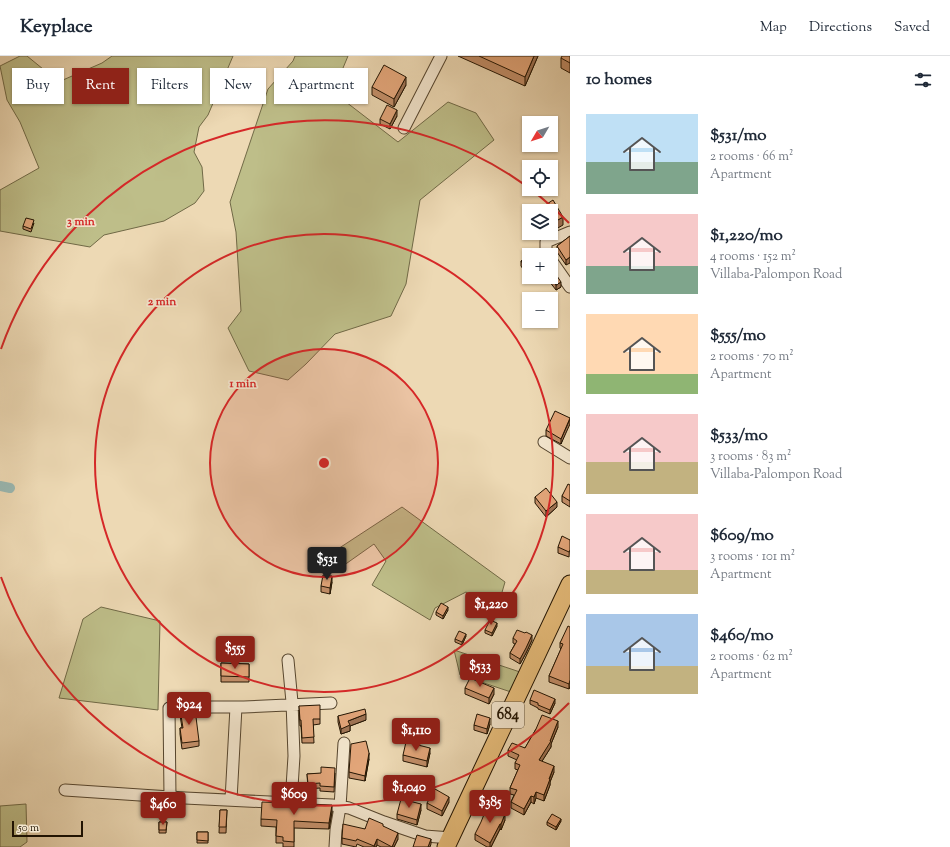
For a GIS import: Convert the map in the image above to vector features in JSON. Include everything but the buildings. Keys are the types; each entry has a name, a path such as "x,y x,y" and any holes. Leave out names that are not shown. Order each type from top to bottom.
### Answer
{"main road":[{"name":"684","path":"448,842 570,584"}],"street":[{"path":"404,128 441,56"},
{"path":"546,248 546,242 570,232"},
{"path":"558,270 570,287"},
{"path":"544,442 570,458"},
{"path":"288,660 294,756 291,803"},
{"path":"170,797 169,708 332,703"},
{"path":"231,800 236,707"},
{"path":"335,847 340,806 344,743"},
{"path":"65,790 340,806 425,836 448,842"}],"green space":[{"path":"20,56 27,56 42,68 12,68 12,104 64,104 64,80 72,76 72,104 129,104 129,68 90,68 102,63 112,56 233,56 228,68 210,68 210,104 213,104 208,115 199,127 194,152 202,167 204,191 195,203 164,221 104,235 90,247 0,231 0,190 39,168 20,122 7,100 0,66"},
{"path":"295,56 348,56 343,68 287,68"},
{"path":"274,82 274,104 349,104 398,142 448,102 476,113 494,140 420,200 406,284 391,316 335,334 288,380 249,371 228,328 241,311 236,232 230,202 263,104 266,104 268,89"},
{"path":"402,507 505,582 496,613 466,592 435,608 430,620 372,585 386,561 374,544 340,568 321,560"},
{"path":"101,607 160,621 158,710 59,698 83,619"},
{"path":"454,650 520,672 511,692 460,675"},
{"path":"26,804 27,842 20,847 0,847 0,806"}],"waterway":[{"path":"0,486 10,488"}]}
